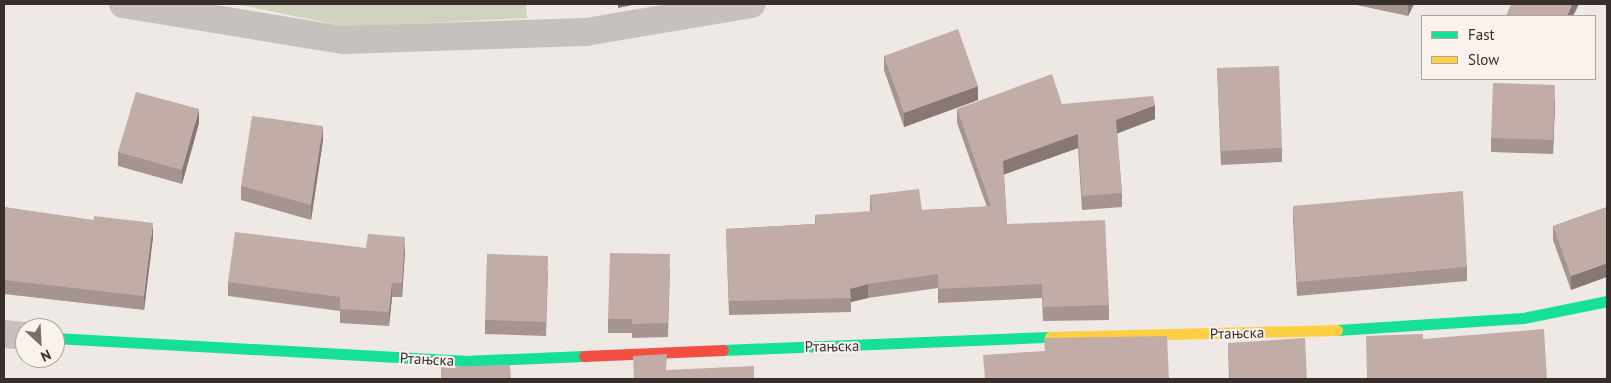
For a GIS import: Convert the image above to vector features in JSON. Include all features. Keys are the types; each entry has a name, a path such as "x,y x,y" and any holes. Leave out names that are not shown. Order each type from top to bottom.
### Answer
{"street":[{"path":"123,4 344,40 586,32 752,4"},
{"name":"Ртањска","path":"65,339 463,361 1066,336 1411,329 1523,318 1607,301"}],"green space":[{"path":"236,4 526,4 527,18 348,27"}],"building":[{"path":"1511,4 1572,4 1567,15 1506,15"},
{"path":"958,29 978,86 904,113 884,56"},
{"path":"1279,66 1282,148 1221,151 1217,68"},
{"path":"1052,74 1062,104 1153,96 1155,105 1116,120 1122,193 1082,196 1078,134 1003,161 1007,224 1105,220 1109,305 1043,307 1042,284 938,289 938,274 868,284 850,289 851,298 729,301 726,229 816,224 815,215 872,211 870,195 919,189 922,210 991,206 957,109"},
{"path":"1493,83 1555,85 1553,140 1491,138"},
{"path":"136,92 199,109 182,170 118,152"},
{"path":"252,116 323,126 311,205 241,186"},
{"path":"1463,191 1467,267 1297,282 1293,206"},
{"path":"4,207 94,220 94,216 153,223 144,296 4,280"},
{"path":"1607,207 1607,263 1571,276 1553,226"},
{"path":"235,232 366,248 368,234 405,237 402,283 392,283 389,312 340,309 340,297 228,282"},
{"path":"610,253 670,254 668,323 632,324 632,319 608,319"},
{"path":"487,254 548,256 546,322 485,320"},
{"path":"1544,329 1547,379 1367,379 1366,336 1423,334 1423,339"},
{"path":"1167,336 1169,379 985,379 983,355 1045,351 1044,338"},
{"path":"1305,338 1307,379 1230,379 1228,343"},
{"path":"667,354 666,370 754,366 754,379 634,379 633,356"},
{"path":"510,365 511,379 441,379 441,367"}],"traffic: fast":[{"path":"1337,330 1523,318 1607,301"},
{"path":"723,350 1050,337"},
{"path":"65,339 463,361 584,356"}],"traffic: slow":[{"path":"1050,337 1337,330"}],"traffic: jam":[{"path":"584,356 723,350"}]}
